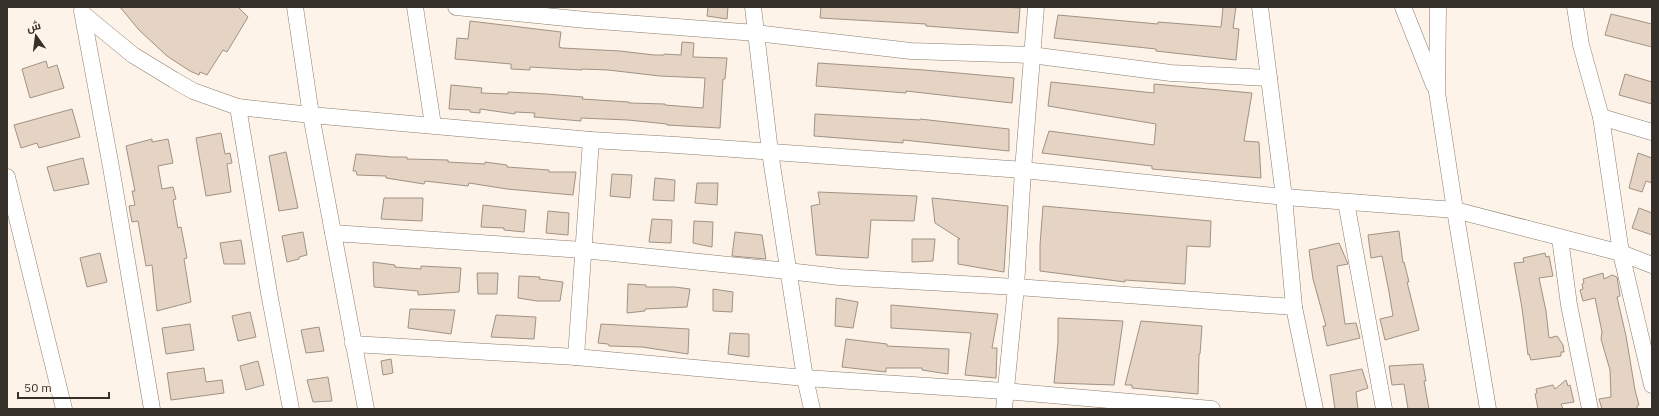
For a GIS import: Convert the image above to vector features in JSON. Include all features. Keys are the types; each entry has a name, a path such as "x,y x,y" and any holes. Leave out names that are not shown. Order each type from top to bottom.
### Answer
{"street":[{"path":"295,7 311,115 366,409"},
{"path":"415,7 433,125"},
{"path":"456,7 586,20 756,33 911,51 1031,55 1171,73 1269,78"},
{"path":"754,7 770,152 805,378 812,409"},
{"path":"1004,409 1016,287 1031,55 1036,7"},
{"path":"1260,7 1284,197 1294,307 1315,409"},
{"path":"1403,7 1437,92"},
{"path":"1438,7 1437,92 1488,409"},
{"path":"1575,7 1581,45 1601,117 1621,253 1652,384"},
{"path":"82,10 133,55 192,91 238,107 591,140 676,144 1023,170 1284,197 1455,210 1621,253 1652,265"},
{"path":"82,10 111,167 152,409"},
{"path":"238,107 269,293 291,409"},
{"path":"1601,117 1652,132"},
{"path":"576,357 591,140"},
{"path":"7,177 64,409"},
{"path":"1346,202 1384,409"},
{"path":"333,233 583,250 788,270 839,277 1016,287 1294,307"},
{"path":"1560,238 1569,305 1590,409"},
{"path":"353,344 576,357 805,378 1005,390 1212,409"}],"building":[{"path":"120,7 238,7 248,17 227,52 223,50 207,75 200,72 199,75 167,56 139,30"},
{"path":"708,7 728,7 727,19 707,16"},
{"path":"821,7 1020,8 1018,33 926,26 926,24 820,18"},
{"path":"1223,7 1236,7 1233,28 1239,29 1236,60 1156,51 1156,49 1054,38 1058,15 1158,24 1158,22 1221,27"},
{"path":"1611,14 1652,24 1652,47 1605,35"},
{"path":"470,21 561,32 559,47 562,48 620,51 654,55 681,55 682,42 694,43 693,57 727,58 725,79 723,79 720,128 667,125 628,120 581,118 581,121 534,117 535,113 515,112 515,114 480,109 480,113 470,112 470,110 449,109 451,85 482,88 481,93 508,94 508,92 546,94 583,97 582,99 703,108 705,78 660,76 608,70 530,67 530,70 511,69 511,64 455,59 457,38 468,39"},
{"path":"46,61 48,68 57,65 64,88 30,98 22,69"},
{"path":"818,63 1014,78 1012,103 906,91 906,93 816,86"},
{"path":"1625,74 1652,82 1652,104 1619,95"},
{"path":"1051,82 1154,93 1154,84 1252,93 1244,141 1259,142 1261,178 1152,169 1152,166 1042,153 1049,131 1154,145 1156,124 1048,106"},
{"path":"72,109 80,137 39,148 37,143 21,148 14,125"},
{"path":"815,114 920,119 1009,129 1009,151 903,140 903,143 814,136"},
{"path":"221,133 225,154 230,153 232,163 227,164 231,192 206,196 196,138"},
{"path":"152,139 152,142 168,139 173,163 158,166 162,189 173,187 176,199 173,200 178,228 181,227 187,258 184,259 191,302 157,311 152,265 146,266 138,221 132,222 129,206 135,205 132,191 135,191 126,146"},
{"path":"286,152 298,208 279,211 269,156"},
{"path":"1638,153 1652,158 1652,183 1646,181 1642,192 1629,188"},
{"path":"356,154 407,157 407,159 448,160 448,162 485,164 485,162 507,165 507,167 549,170 549,172 576,172 573,195 507,189 469,183 468,186 425,181 424,184 386,178 386,176 357,175 356,171 353,171"},
{"path":"83,158 89,184 54,191 47,167"},
{"path":"612,174 632,175 630,198 610,196"},
{"path":"655,178 675,180 674,201 653,200"},
{"path":"697,183 718,183 717,205 695,203"},
{"path":"818,192 917,196 914,221 871,220 868,258 816,255 811,206 820,204"},
{"path":"384,198 423,198 422,221 381,219"},
{"path":"932,198 1008,206 1004,272 958,264 958,239 960,239 935,223"},
{"path":"483,205 526,210 524,232 504,230 504,228 481,227"},
{"path":"1043,206 1211,221 1210,247 1187,246 1185,284 1125,280 1125,282 1040,271"},
{"path":"1639,208 1652,213 1652,235 1632,228"},
{"path":"548,211 569,213 568,235 546,233"},
{"path":"652,219 672,220 671,243 649,242"},
{"path":"694,221 713,222 712,247 693,243"},
{"path":"1399,231 1403,263 1404,262 1409,282 1407,282 1419,330 1385,340 1380,319 1393,316 1382,256 1371,258 1368,235"},
{"path":"303,232 307,255 287,262 282,236"},
{"path":"735,232 762,235 766,259 732,256"},
{"path":"912,239 935,239 933,261 912,262"},
{"path":"241,240 245,264 224,264 220,243"},
{"path":"1339,243 1348,264 1337,266 1345,324 1356,323 1360,338 1327,346 1323,326 1326,326 1313,279 1309,250"},
{"path":"100,253 107,282 87,287 80,258"},
{"path":"1545,253 1546,257 1549,256 1553,276 1539,278 1546,311 1549,338 1557,336 1563,345 1564,352 1561,352 1561,356 1531,360 1529,354 1528,355 1514,263 1524,262 1523,258"},
{"path":"373,262 395,265 395,267 421,269 421,266 461,268 459,292 418,295 418,291 374,287"},
{"path":"477,273 498,273 497,294 478,294"},
{"path":"1603,273 1604,279 1612,275 1617,277 1620,296 1617,297 1639,405 1637,406 1637,409 1602,409 1599,399 1611,397 1610,370 1601,339 1602,332 1595,298 1583,301 1580,290 1583,289 1583,279"},
{"path":"519,276 540,277 539,279 563,282 560,301 537,301 518,298"},
{"path":"628,284 646,285 646,287 675,287 690,289 687,307 645,309 645,311 627,313"},
{"path":"713,289 733,292 732,312 713,311"},
{"path":"836,298 858,302 853,328 835,326"},
{"path":"891,305 998,314 992,348 997,348 996,378 965,375 971,333 891,328"},
{"path":"410,309 455,310 451,334 408,328"},
{"path":"250,312 256,337 238,341 232,316"},
{"path":"496,315 536,317 534,339 491,337"},
{"path":"1058,318 1123,321 1114,385 1054,383 1058,342"},
{"path":"1141,321 1202,326 1199,354 1198,394 1132,388 1132,385 1125,385"},
{"path":"190,324 194,350 166,354 162,328"},
{"path":"601,324 689,329 688,354 642,347 609,346 608,344 598,343"},
{"path":"319,327 324,351 306,353 301,330"},
{"path":"730,333 749,334 749,357 728,354"},
{"path":"846,339 887,344 887,346 949,349 948,374 922,370 922,368 886,368 886,372 842,367"},
{"path":"391,359 393,373 383,375 381,361"},
{"path":"258,361 264,385 246,390 240,366"},
{"path":"1423,364 1426,381 1424,381 1429,409 1408,409 1404,384 1392,385 1389,366"},
{"path":"204,368 206,382 222,380 224,393 171,400 167,373"},
{"path":"1362,369 1368,388 1356,392 1358,409 1335,409 1330,375"},
{"path":"328,377 332,401 313,402 307,380"},
{"path":"1566,380 1568,386 1570,385 1574,402 1561,404 1563,409 1538,409 1535,394 1537,393 1536,389 1553,385 1555,389"}]}
